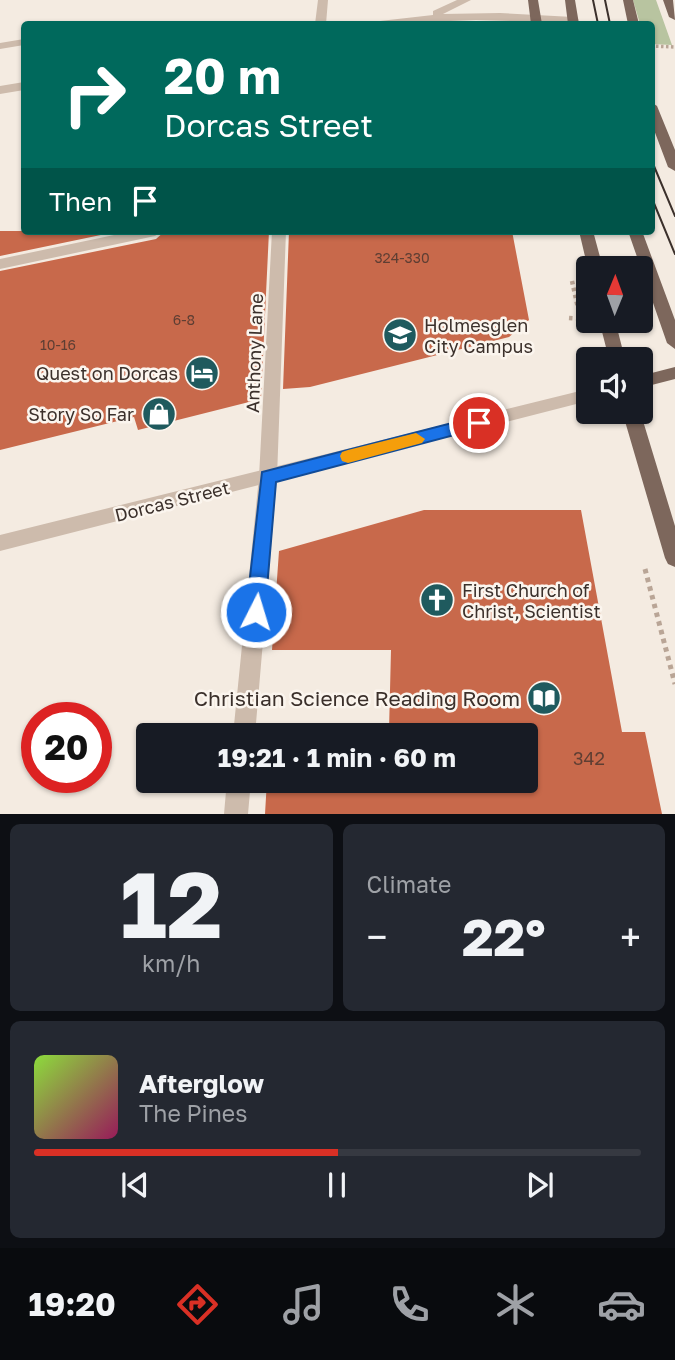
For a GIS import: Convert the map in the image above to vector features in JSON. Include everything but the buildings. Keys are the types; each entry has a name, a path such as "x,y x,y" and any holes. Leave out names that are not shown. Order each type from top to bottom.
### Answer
{"main road":[{"path":"534,0 537,21"},
{"path":"570,0 574,21"},
{"path":"628,0 633,21"},
{"path":"668,0 675,18"},
{"path":"655,116 675,167"},
{"path":"587,235 592,256"},
{"path":"636,235 675,343"},
{"path":"653,379 675,373"},
{"path":"635,424 675,558"}],"street":[{"path":"321,21 323,0"},
{"path":"430,16 466,0"},
{"path":"399,21 430,16 487,15 537,21"},
{"path":"0,46 21,42"},
{"path":"0,90 21,86"},
{"path":"0,264 136,235"},
{"name":"Anthony Lane","path":"245,723 268,477 279,235"},
{"name":"Dorcas Street","path":"0,543 576,398"},
{"path":"236,814 238,793"}],"path":[{"path":"655,46 675,47"},
{"path":"572,279 576,297"}],"green space":[{"path":"633,0 656,0 672,45 655,44 655,21 639,21"}],"tram line":[{"path":"593,0 597,21"},
{"path":"605,0 609,21"},
{"path":"655,168 675,216"},
{"path":"655,206 675,254"}],"slow traffic":[{"path":"348,456 416,439"}],"place":[{"name":"Holmesglen City Campus","path":"400,335"},
{"name":"Quest on Dorcas","path":"202,373"},
{"name":"Story So Far","path":"159,414"},
{"name":"First Church of Christ, Scientist","path":"437,600"},
{"name":"Christian Science Reading Room","path":"544,698"}],"route":[{"path":"256,612 268,477 479,423"}]}
